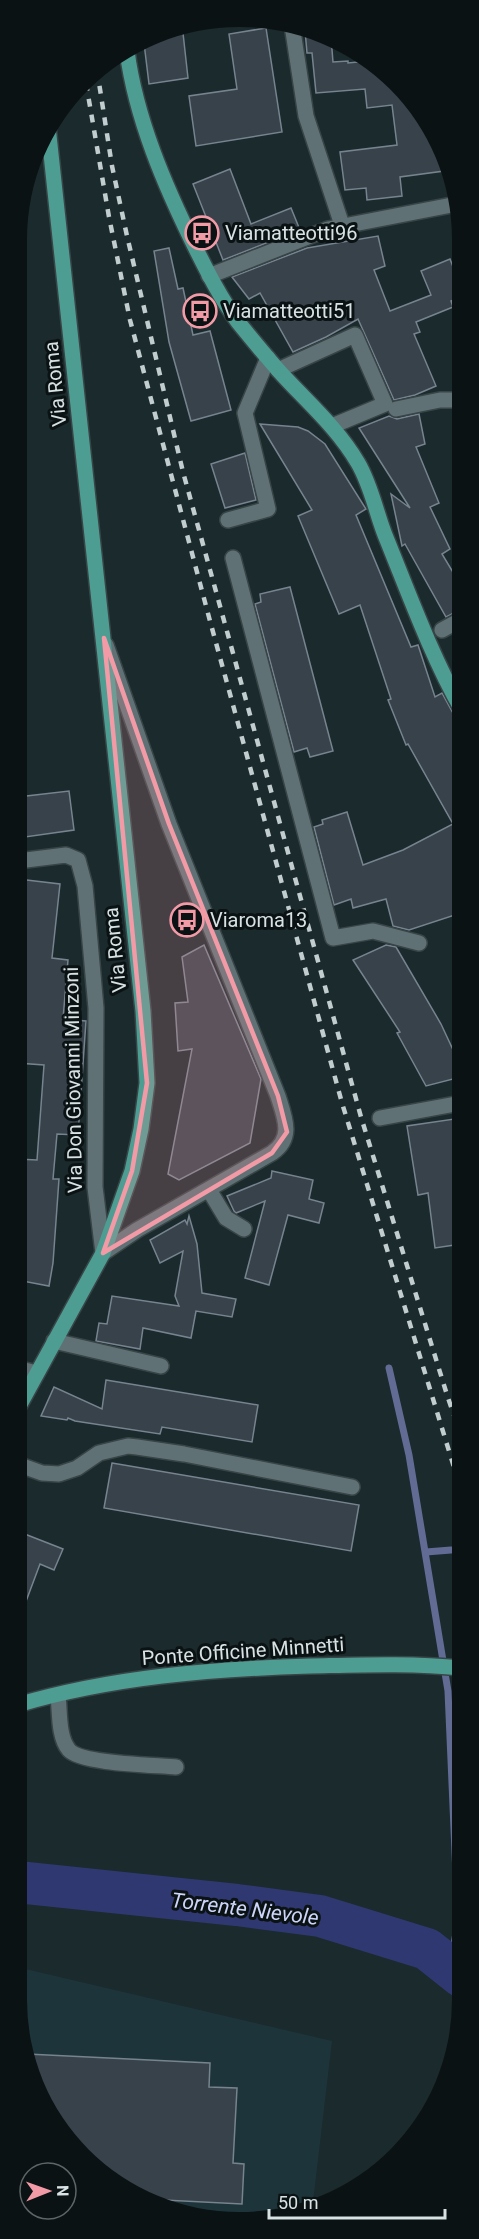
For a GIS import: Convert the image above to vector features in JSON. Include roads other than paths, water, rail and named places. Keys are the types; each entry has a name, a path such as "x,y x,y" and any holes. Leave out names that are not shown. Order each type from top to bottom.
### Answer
{"main road":[{"path":"128,58 135,96 155,155 184,226 209,276 238,321 278,370 332,426 363,471 376,512 409,594 452,688"},
{"name":"Via Roma","path":"27,1391 103,1253 132,1171 147,1083 143,1011 50,144"},
{"name":"Ponte Officine Minnetti","path":"27,1700 136,1678 201,1672 405,1664 452,1667"}],"street":[{"path":"293,34 306,116 342,225"},
{"path":"209,276 316,233 342,225 449,205"},
{"path":"278,370 356,334 385,404 332,426"},
{"path":"228,520 268,509 245,413 268,358"},
{"path":"396,410 440,400 452,400"},
{"path":"232,558 333,938 373,931 418,943"},
{"path":"442,630 452,624"},
{"name":"Via Roma","path":"104,638 169,824 278,1096 287,1132 285,1141 279,1149 210,1190"},
{"path":"112,715 143,747"},
{"name":"Via Don Giovanni Minzoni","path":"27,860 66,855 78,860 85,886 96,1008 95,1187 103,1253"},
{"path":"380,1118 452,1105"},
{"path":"103,1253 137,1230 210,1190 226,1218 244,1229"},
{"path":"54,1341 161,1366"},
{"path":"27,1371 36,1373"},
{"path":"27,1468 42,1473 59,1474 77,1468 99,1453 128,1446 184,1454 352,1487"},
{"path":"58,1695 62,1734 70,1751 85,1759 176,1767"}],"waterway":[{"path":"389,1368 409,1455 448,1691 452,1783"},
{"path":"426,1552 451,1550"},
{"name":"Torrente Nievole","path":"27,1883 320,1916 427,1949 452,1969"},
{"path":"450,1967 452,1956"}],"railway":[{"path":"99,80 112,166 127,236 183,472 361,1117 452,1409"},
{"path":"87,91 130,320 210,621 342,1103 452,1461"}],"place":[{"name":"Viamatteotti96","path":"202,233"},
{"name":"Viamatteotti51","path":"200,311"},
{"name":"Viaroma13","path":"187,920"}]}
